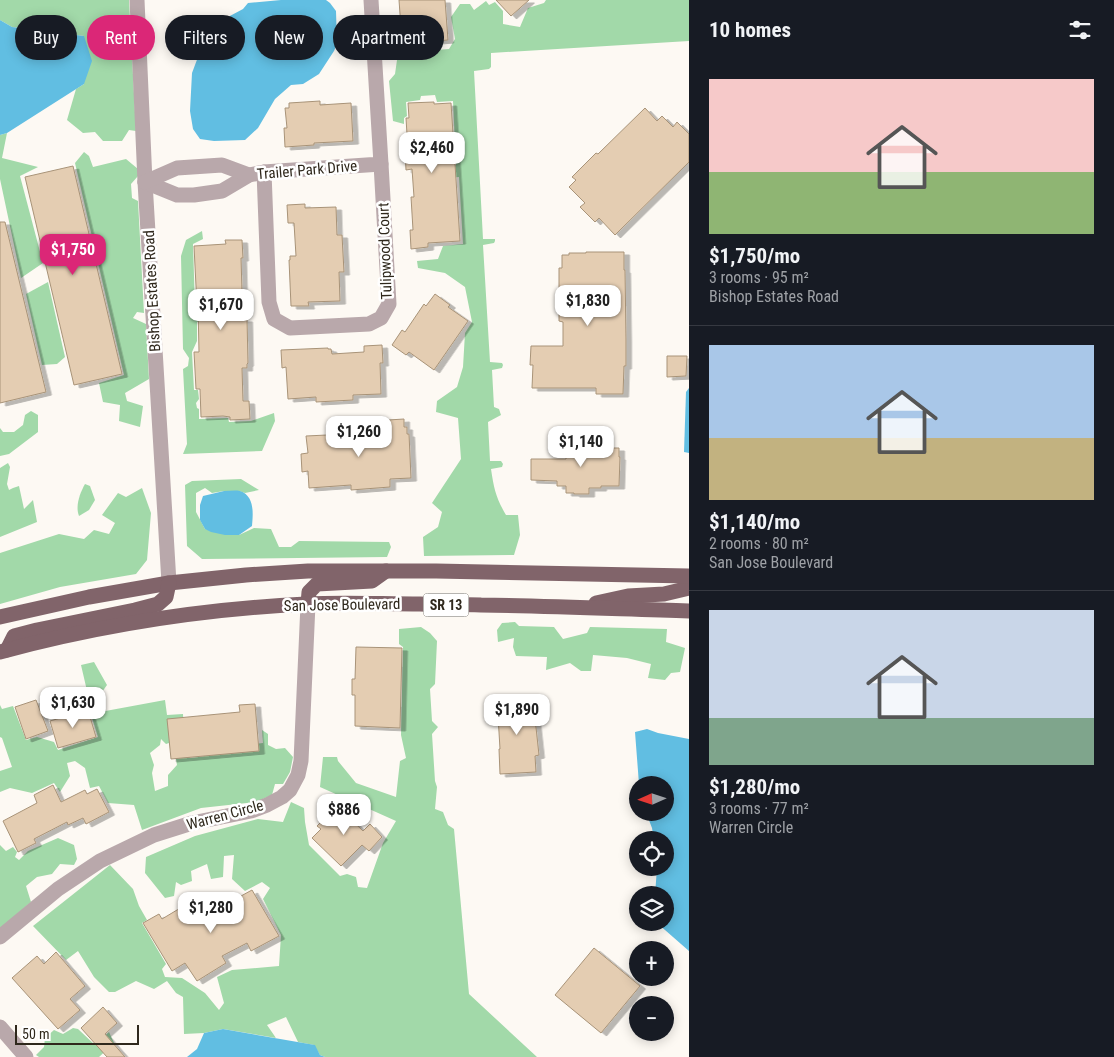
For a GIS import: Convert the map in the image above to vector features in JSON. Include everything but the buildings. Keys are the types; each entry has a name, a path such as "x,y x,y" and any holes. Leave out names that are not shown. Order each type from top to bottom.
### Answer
{"main road":[{"name":"SR 13","path":"0,617 88,597 169,583 308,571 689,576"},
{"path":"308,604 309,592 317,584 372,581 386,571"},
{"path":"4,651 14,636 158,604 166,597 169,583"},
{"path":"575,608 628,596 664,594 689,588"},
{"name":"San Jose Boulevard","path":"4,651 55,638 149,620 204,612 308,604 362,602 689,611"}],"street":[{"name":"Bishop Estates Road","path":"137,0 145,182 169,583"},
{"path":"371,0 381,164"},
{"name":"Trailer Park Drive","path":"145,182 177,168 222,165 256,173 381,164"},
{"name":"Tulipwood Court","path":"256,173 269,302 274,319 290,328 369,324 381,318 389,304 381,164"},
{"name":"Trailer Park Drive","path":"145,182 177,195 194,194 222,191 256,173"},
{"name":"Warren Circle","path":"0,937 58,889 100,861 154,835 192,823 250,811 267,805 290,790 298,775 301,761 308,604"},
{"path":"0,1027 26,1057"}],"green space":[{"path":"0,0 129,0 130,15 87,15 87,60 132,60 136,131 129,130 122,141 103,141 95,132 83,133 67,120 76,89 84,84 84,36 77,35 77,15 15,15 15,27 0,20"},
{"path":"546,0 689,0 689,41 491,53 491,67 474,71 483,239 495,239 494,243 483,245 490,362 502,363 503,365 502,368 492,370 494,407 499,409 501,415 488,422 490,461 501,461 503,464 502,467 491,469 494,488 506,515 518,515 520,535 514,555 424,556 423,537 438,527 442,512 432,503 461,459 458,418 436,412 437,401 457,387 463,367 465,333 472,322 465,287 445,273 418,268 417,261 438,259 443,246 463,244 459,177 447,178 435,166 456,165 453,101 437,102 435,95 421,96 420,100 406,102 407,116 404,118 404,124 393,121 389,81 395,74 397,60 444,60 444,49 449,49 455,39 451,17 460,4 470,4 474,10 486,1 489,5 495,2 503,11 503,24 520,27 528,8 544,3"},
{"path":"7,133 2,158 38,167 20,176 43,263 21,278 0,179 0,135"},
{"path":"84,152 89,156 93,167 126,159 138,169 138,176 131,184 132,198 138,201 144,313 137,312 133,318 146,324 149,379 125,393 127,401 143,406 140,427 119,421 120,405 103,402 99,383 124,375 75,163"},
{"path":"202,231 203,239 193,244 195,307 211,307 209,321 197,322 197,341 192,352 194,390 198,390 199,399 196,403 199,409 199,419 228,418 229,422 251,421 274,413 275,421 262,451 183,454 187,444 183,369 188,366 189,358 183,349 181,256 186,240"},
{"path":"48,282 65,357 57,364 42,365 26,294"},
{"path":"31,411 38,415 38,432 9,454 0,456 0,428 3,432 14,432 23,425 25,415"},
{"path":"8,463 10,467 7,484 9,490 19,486 24,509 33,500 37,522 0,537 0,468"},
{"path":"241,479 259,490 245,493 224,491 212,493 205,488 196,493 196,512 205,529 239,535 254,528 271,529 279,547 291,547 299,541 389,542 391,547 387,557 202,559 187,546 185,485 192,481"},
{"path":"85,484 90,486 95,500 89,510 79,516 78,504"},
{"path":"142,488 151,513 147,560 136,574 60,587 0,604 0,553 59,534 84,539 94,530 109,534 115,523 102,515 118,493 126,497"},
{"path":"515,622 519,626 554,627 563,639 587,633 590,627 667,629 666,642 685,648 680,672 671,673 665,680 648,678 651,664 627,658 593,655 591,671 581,671 570,663 546,670 547,657 516,656 513,647 514,638 498,642 497,630 502,623"},
{"path":"421,627 437,641 435,684 430,689 432,721 438,727 432,734 437,787 435,809 443,812 448,825 454,829 469,994 537,1057 325,1057 320,1055 314,1045 298,1042 286,1017 267,1025 276,1038 223,1029 204,1033 184,1034 183,997 176,993 167,981 154,989 136,981 115,992 109,992 94,977 78,951 66,960 33,926 110,865 133,889 139,906 147,920 142,923 166,964 162,969 165,977 182,978 205,993 219,1010 224,1003 217,977 232,970 279,966 281,935 263,899 270,888 262,882 245,891 232,879 234,855 224,856 223,877 211,879 207,864 191,871 192,881 181,885 176,882 174,896 165,898 145,873 146,857 195,836 258,819 283,822 291,802 304,808 309,845 340,876 347,874 356,877 358,887 367,888 383,843 396,821 320,787 323,757 337,757 338,761 356,783 396,797 400,761 406,758 401,735 403,647 399,644 399,629"},
{"path":"94,662 107,685 102,692 95,694 100,712 165,700 167,715 183,714 184,738 166,744 161,739 160,745 150,753 154,765 152,773 155,791 168,786 168,775 177,765 175,754 188,752 190,758 212,755 219,748 263,743 262,730 268,734 268,745 276,749 285,748 293,757 290,772 283,784 275,784 272,795 256,802 201,808 142,830 134,805 108,803 99,786 90,788 85,768 75,761 67,763 70,776 60,792 54,783 32,793 10,788 0,792 0,771 12,767 0,737 0,705 2,709 13,706 26,740 37,737 54,742 58,750 98,737 89,708 91,708 81,665"},
{"path":"58,838 74,845 77,859 74,865 60,864 52,874 37,877 26,886 31,902 0,929 0,845 6,851 13,847 17,852 15,857 19,860 28,851"},
{"path":"73,1028 78,1029 95,1045 109,1032 114,1043 99,1057 39,1057 36,1055 44,1047 45,1038 54,1030 63,1034"}],"water":[{"path":"281,0 326,0 336,11 336,15 333,15 333,53 319,74 303,84 291,85 275,99 258,128 245,140 214,141 200,139 193,129 190,111 192,73 197,60 245,60 245,15 232,15 243,9 248,3"},
{"path":"0,20 15,27 15,60 77,60 77,35 84,36 87,45 87,60 92,61 84,84 7,133 0,135"},
{"path":"689,388 689,453 684,452 686,392"},
{"path":"224,491 240,491 245,493 251,501 253,511 252,526 239,535 211,532 205,529 200,520 200,505 203,496"},
{"path":"647,729 689,739 689,951 666,931 674,931 674,886 656,886 656,876 674,876 674,831 652,831 649,821 674,821 674,776 638,776 635,732"},
{"path":"223,1029 315,1045 320,1055 325,1057 187,1057 197,1049 204,1033"}]}
